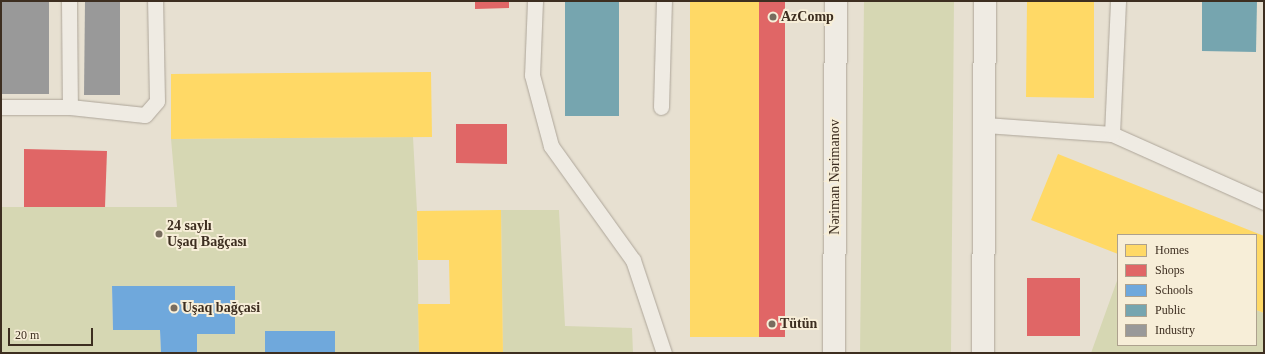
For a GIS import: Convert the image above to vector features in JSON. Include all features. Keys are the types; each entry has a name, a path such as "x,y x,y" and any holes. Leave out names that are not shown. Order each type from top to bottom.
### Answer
{"main road":[{"name":"Nəriman Nərimanov","path":"834,353 836,1"},
{"path":"983,353 985,1"}],"lane":[{"path":"69,1 70,107"},
{"path":"1,107 70,107 145,115 157,101 155,1"},
{"path":"535,1 532,75 551,146 633,260 664,353"},
{"path":"661,107 664,1"},
{"path":"1112,134 1118,1"},
{"path":"985,125 1112,134 1264,202"}],"green space":[{"path":"864,1 954,1 951,353 860,353"},
{"path":"413,137 417,211 419,353 335,353 334,331 265,331 265,353 197,353 197,334 235,334 234,287 112,287 113,329 160,330 161,353 1,353 1,207 177,207 171,139"},
{"path":"501,210 559,210 565,326 632,328 633,353 503,353"},
{"path":"1117,281 1117,346 1257,346 1257,310 1264,313 1264,353 1091,353"}],"building: Homes":[{"path":"690,1 759,1 759,337 690,337"},
{"path":"1027,1 1094,1 1094,98 1026,97"},
{"path":"431,72 432,137 171,139 171,74"},
{"path":"1058,154 1264,236 1264,313 1257,310 1257,234 1117,234 1117,254 1031,220"},
{"path":"501,210 503,353 419,353 418,304 450,304 449,260 418,260 417,211"}],"building: Shops":[{"path":"475,1 509,1 509,8 475,9"},
{"path":"759,1 785,1 785,337 759,337"},
{"path":"456,124 507,124 507,164 456,163"},
{"path":"24,149 107,151 105,207 24,207"},
{"path":"1027,278 1080,278 1080,336 1027,336"}],"building: Schools":[{"name":"Uşaq bağçasi","path":"112,286 235,286 235,334 197,334 197,353 161,353 160,330 113,330"},
{"name":"Uşaq bağçasi","path":"265,331 335,331 335,353 265,353"}],"building: Public":[{"path":"565,1 619,1 619,116 565,116"},
{"path":"1202,1 1257,1 1256,52 1202,51"}],"building: Industry":[{"path":"1,1 49,1 49,94 1,94"},
{"path":"85,1 120,1 120,95 84,95"}],"place":[{"name":"AzComp","path":"773,17"},
{"name":"24 saylı Uşaq Bağçası","path":"159,234"},
{"name":"Uşaq bağçasi","path":"174,308"},
{"name":"Tütün","path":"772,324"}]}
